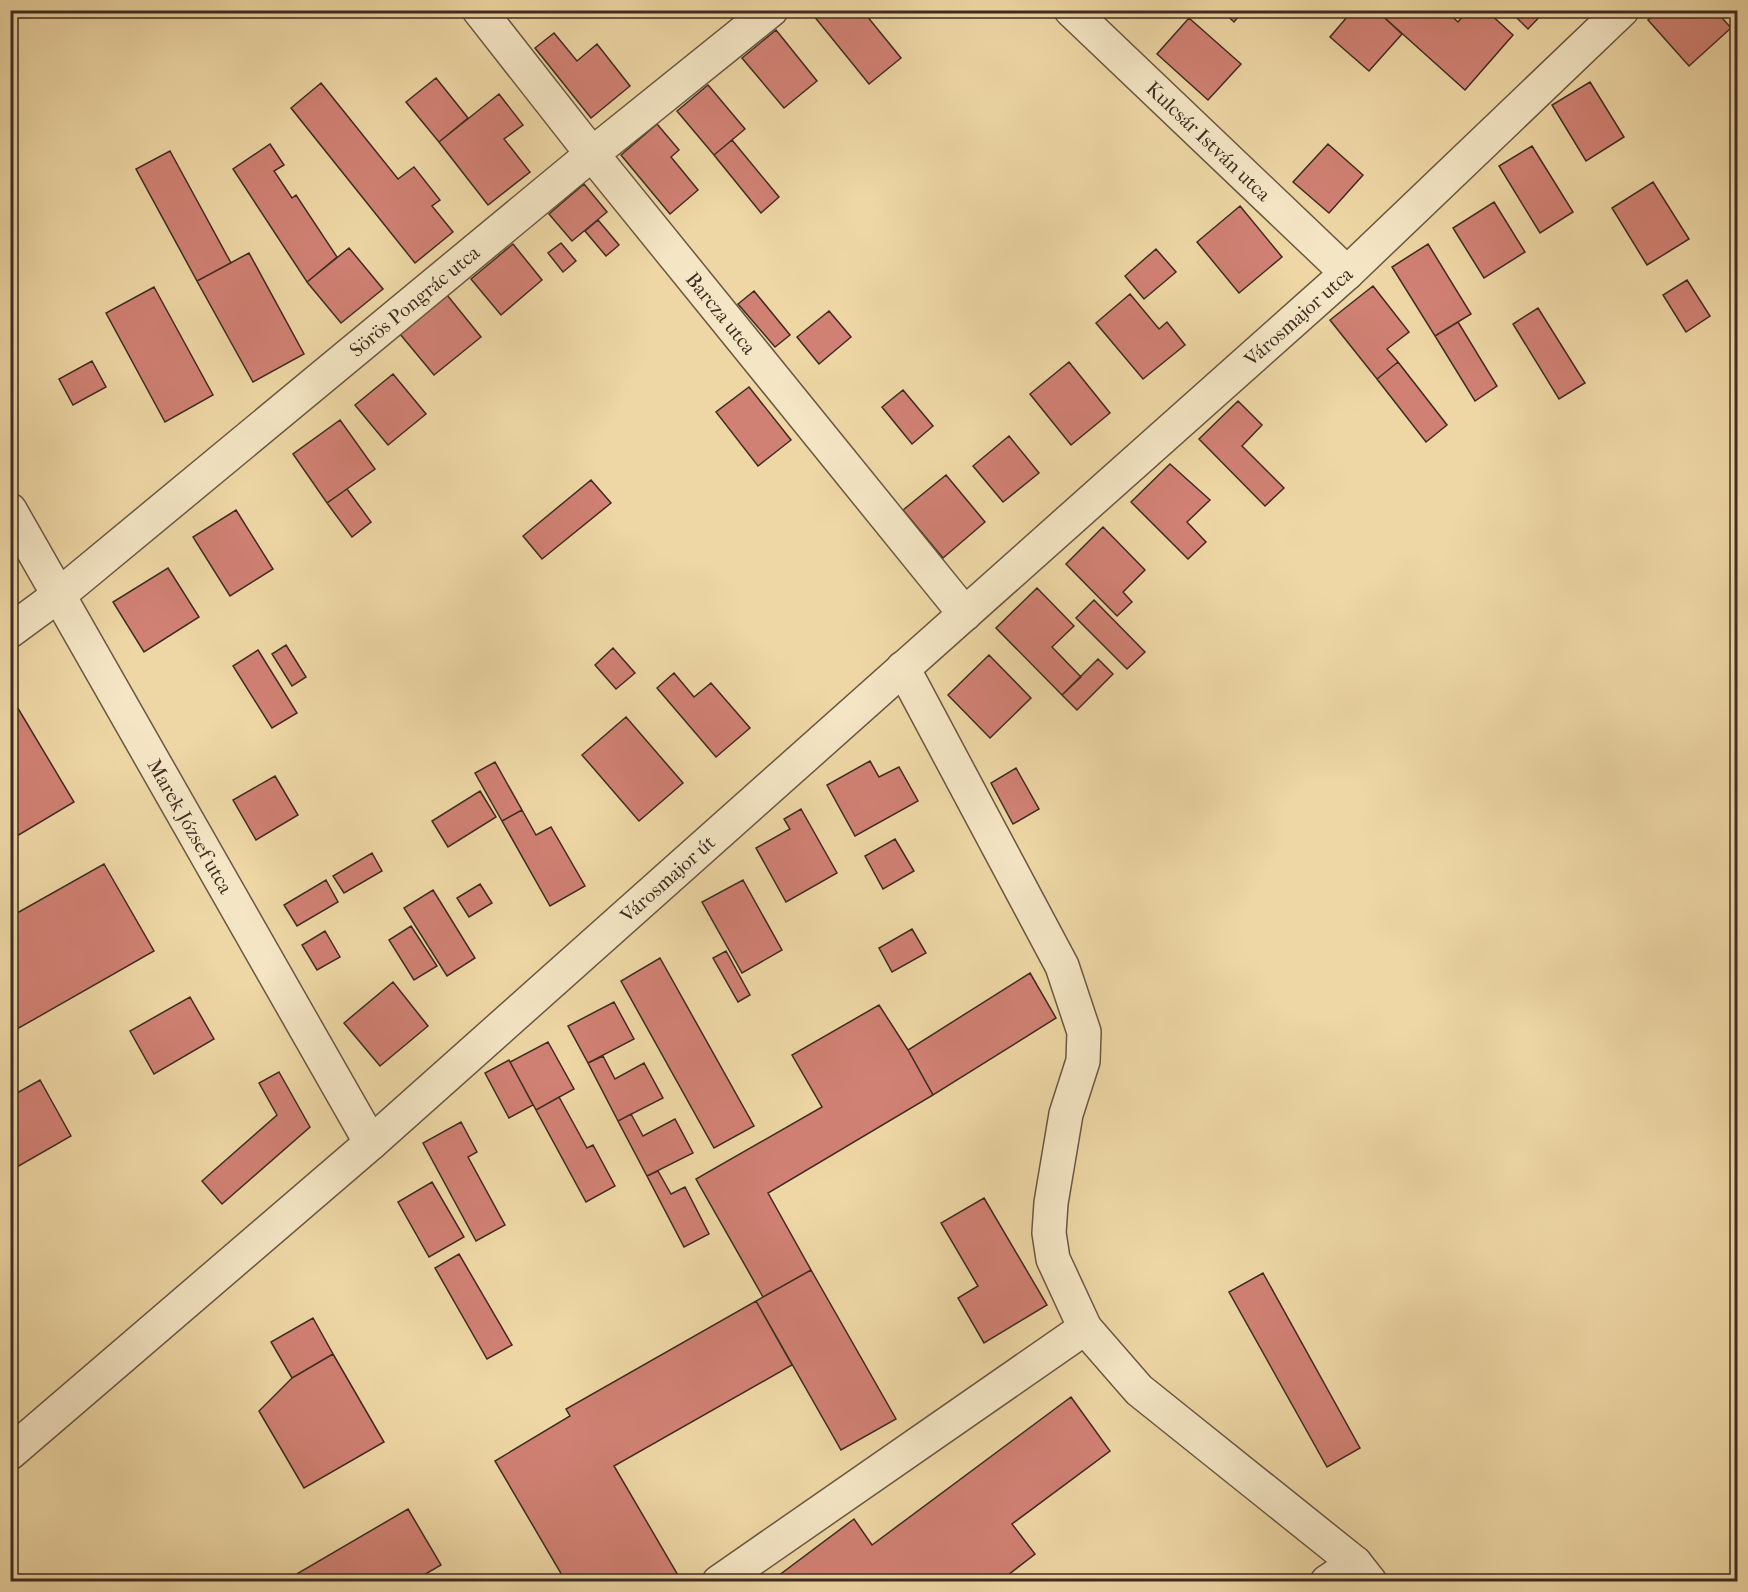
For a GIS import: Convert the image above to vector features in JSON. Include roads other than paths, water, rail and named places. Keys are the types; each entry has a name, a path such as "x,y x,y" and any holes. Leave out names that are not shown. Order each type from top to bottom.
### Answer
{"street":[{"name":"Barcza utca","path":"479,10 592,154 965,614"},
{"name":"Sörös Pongrác utca","path":"10,630 59,595 592,154 771,10"},
{"name":"Kulcsár István utca","path":"1071,10 1347,273"},
{"name":"Városmajor utca","path":"965,614 1347,273 1622,10"},
{"name":"Marek József utca","path":"10,510 371,1143"},
{"name":"Városmajor út","path":"10,1453 371,1143 965,614"},
{"path":"903,668 1062,966 1084,1032 1083,1061 1066,1114 1051,1203 1049,1233 1053,1259 1085,1328 1139,1390 1362,1572"},
{"path":"719,1581 1085,1328"},
{"path":"1327,1581 1362,1572"}]}
